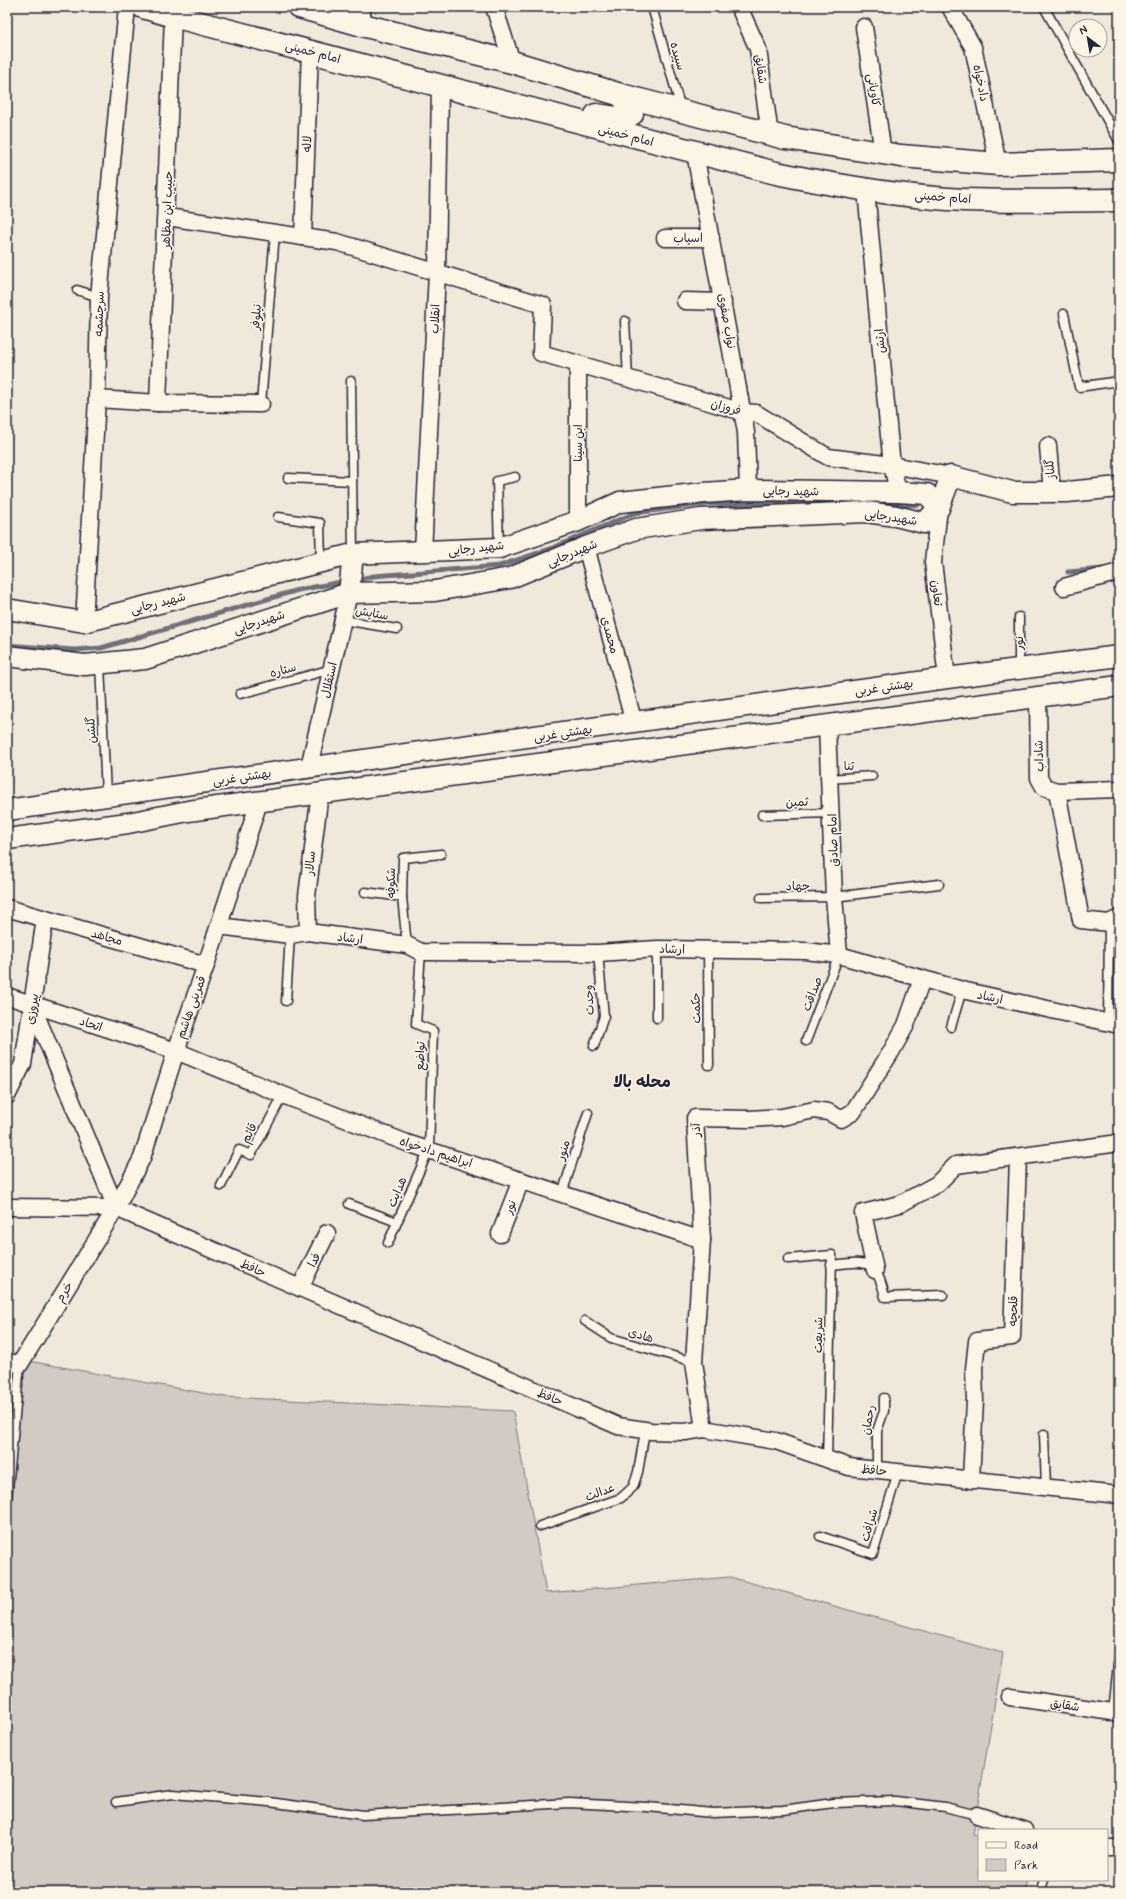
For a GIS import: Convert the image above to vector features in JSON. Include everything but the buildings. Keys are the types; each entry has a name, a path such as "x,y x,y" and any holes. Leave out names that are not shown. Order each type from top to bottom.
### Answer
{"main road":[{"name":"امام خمینی","path":"143,7 695,153 776,173 866,190 964,200 1119,200"},
{"path":"299,7 362,16 621,95 770,135 883,154 998,164 1119,160"},
{"path":"541,112 566,110 623,119 632,114 629,105 621,95"}],"street":[{"name":"سرچشمه","path":"84,622 98,398 99,297 127,7"},
{"path":"494,7 512,62"},
{"name":"شقایق","path":"739,7 758,49 770,135"},
{"name":"دادخواه","path":"950,7 973,47 998,164"},
{"name":"حبیب ابن مظاهر","path":"158,403 167,217 173,16"},
{"name":"کاویانی","path":"864,27 883,154"},
{"name":"لاله","path":"303,237 310,51"},
{"name":"انقلاب","path":"423,552 437,273 440,86"},
{"name":"نواب صفوی","path":"695,153 724,302 743,412 746,432 748,490"},
{"name":"ارتش","path":"866,190 892,465 898,492"},
{"path":"167,217 338,242 437,273"},
{"name":"اسیاب","path":"665,238 711,238"},
{"name":"فروزان","path":"437,273 543,305 541,353 743,412 756,413 828,457 892,465 952,476"},
{"path":"685,300 724,302"},
{"name":"ابن سینا","path":"578,365 578,521"},
{"path":"98,398 158,403 262,404"},
{"name":"گلناز","path":"1048,446 1052,492"},
{"path":"952,476 1012,492 1052,492 1119,487"},
{"name":"شهیدرجایی","path":"7,656 85,665 145,659 349,593 435,591 510,578 586,547 636,529 701,519 866,512 896,516 924,523 939,508 952,476"},
{"name":"شهید رجایی","path":"7,609 84,622 352,554 499,548 578,521 620,502 748,490 898,492 927,494 939,508"},
{"name":"تعاون","path":"939,508 933,562 947,678"},
{"path":"578,521 586,547"},
{"name":"محمدی","path":"586,547 634,723"},
{"path":"349,593 352,554"},
{"path":"1064,587 1119,572"},
{"name":"استقلال","path":"309,768 349,593"},
{"name":"بهشتی غربی","path":"7,810 947,678 1119,656"},
{"path":"7,839 128,823 188,811 1119,686"},
{"name":"شاداب","path":"1038,697 1039,778 1044,787 1056,791"},
{"name":"امام صادق","path":"827,726 828,779 832,813 834,897 840,955"},
{"path":"486,743 490,770"},
{"path":"1114,920 1081,920 1056,791 1119,789"},
{"name":"سالار","path":"308,932 307,896 320,793"},
{"name":"قمربنی هاشم","path":"116,1208 142,1158 259,802"},
{"name":"مجاهد","path":"7,908 206,965"},
{"name":"پیروزی","path":"7,1096 23,1064 45,919"},
{"name":"ارشاد","path":"219,926 290,935 308,932 414,948 598,953 657,949 806,951 840,955 962,990 1113,1024"},
{"name":"آذر","path":"704,1429 694,1362 702,1240 695,1118 750,1119 782,1117 814,1110 828,1112 841,1119 853,1112 870,1088 906,1025 922,979"},
{"name":"اتحاد","path":"7,996 176,1051"},
{"path":"32,1005 116,1208"},
{"name":"ابراهیم دادخواه","path":"176,1051 283,1095 407,1143 702,1240"},
{"path":"875,1270 863,1213 900,1204 937,1184 956,1165 1119,1144"},
{"name":"قلحچه","path":"971,1480 975,1400 974,1369 977,1341 1012,1337 1018,1158"},
{"name":"نور","path":"500,1234 521,1180"},
{"name":"حافظ","path":"7,1207 116,1208 618,1426 645,1431 685,1432 704,1429 776,1441 849,1467 1119,1495"},
{"name":"خرم","path":"13,1363 116,1208"},
{"name":"فدا","path":"300,1288 327,1233"},
{"name":"شقایق","path":"1010,1697 1116,1713"},
{"path":"977,1815 1021,1829"},
{"path":"1108,1848 1119,1848"}],"lane":[{"name":"سپیده","path":"652,7 682,112"},
{"path":"1044,7 1119,141"},
{"name":"نیلوفر","path":"262,404 275,233"},
{"path":"77,290 99,297"},
{"path":"1064,314 1079,387 1119,381"},
{"path":"625,321 628,379"},
{"path":"351,381 352,554"},
{"path":"499,548 497,480 515,477"},
{"path":"288,478 352,481"},
{"path":"278,517 320,523 321,563"},
{"name":"نور","path":"1019,617 1019,669"},
{"name":"ستایش","path":"343,620 397,629"},
{"name":"گلشن","path":"100,664 106,796"},
{"name":"ستاره","path":"240,694 332,669"},
{"name":"ثنا","path":"828,779 872,776"},
{"name":"ثمین","path":"762,815 832,813"},
{"name":"شکوفه","path":"414,948 402,897 403,858 440,854"},
{"name":"جهاد","path":"762,898 834,897 939,884"},
{"path":"365,892 402,897"},
{"path":"1113,1024 1114,920"},
{"path":"286,1001 290,935"},
{"name":"تواضع","path":"414,948 416,1024 433,1030 428,1149"},
{"path":"657,949 657,1018"},
{"name":"حکمت","path":"708,950 709,1065"},
{"name":"وحدت","path":"594,1046 604,1016 598,953"},
{"name":"صداقت","path":"806,1041 840,955"},
{"path":"951,1027 962,990"},
{"name":"قائم","path":"221,1186 239,1150 251,1155 283,1095"},
{"name":"منور","path":"562,1194 588,1113"},
{"name":"هدایت","path":"388,1243 428,1149"},
{"path":"349,1204 397,1222"},
{"path":"788,1259 832,1255 831,1265 865,1263 875,1270 882,1284 885,1297 943,1295"},
{"name":"شریعت","path":"827,1459 831,1265"},
{"name":"هادی","path":"585,1321 611,1338 694,1362"},
{"path":"7,1499 13,1363"},
{"name":"رحمان","path":"877,1470 877,1431 884,1411 884,1398"},
{"name":"عدالت","path":"540,1526 621,1498 633,1487 636,1480 645,1431"},
{"path":"1044,1434 1046,1488"},
{"name":"شرافت","path":"820,1536 873,1554 898,1472"},
{"path":"1116,1713 1119,1655"},
{"path":"116,1802 173,1794 269,1802 363,1815 569,1803 647,1807 713,1813 783,1810 833,1803 895,1801 945,1806 977,1815"},
{"path":"1040,1892 1044,1881"}],"green space":[{"path":"7,1357 225,1397 513,1411 546,1593 730,1577 1003,1653 973,1834 978,1835 978,1881 1027,1881 1024,1892 7,1892"}],"waterway":[{"path":"355,580 374,576 499,566 550,549 635,513 706,504 851,503"},
{"path":"871,503 918,505"},
{"path":"1068,572 1103,569"},
{"path":"7,645 74,650 101,648 298,590 347,581"}],"district":[{"name":"محله بالا","path":"642,1081"}]}
